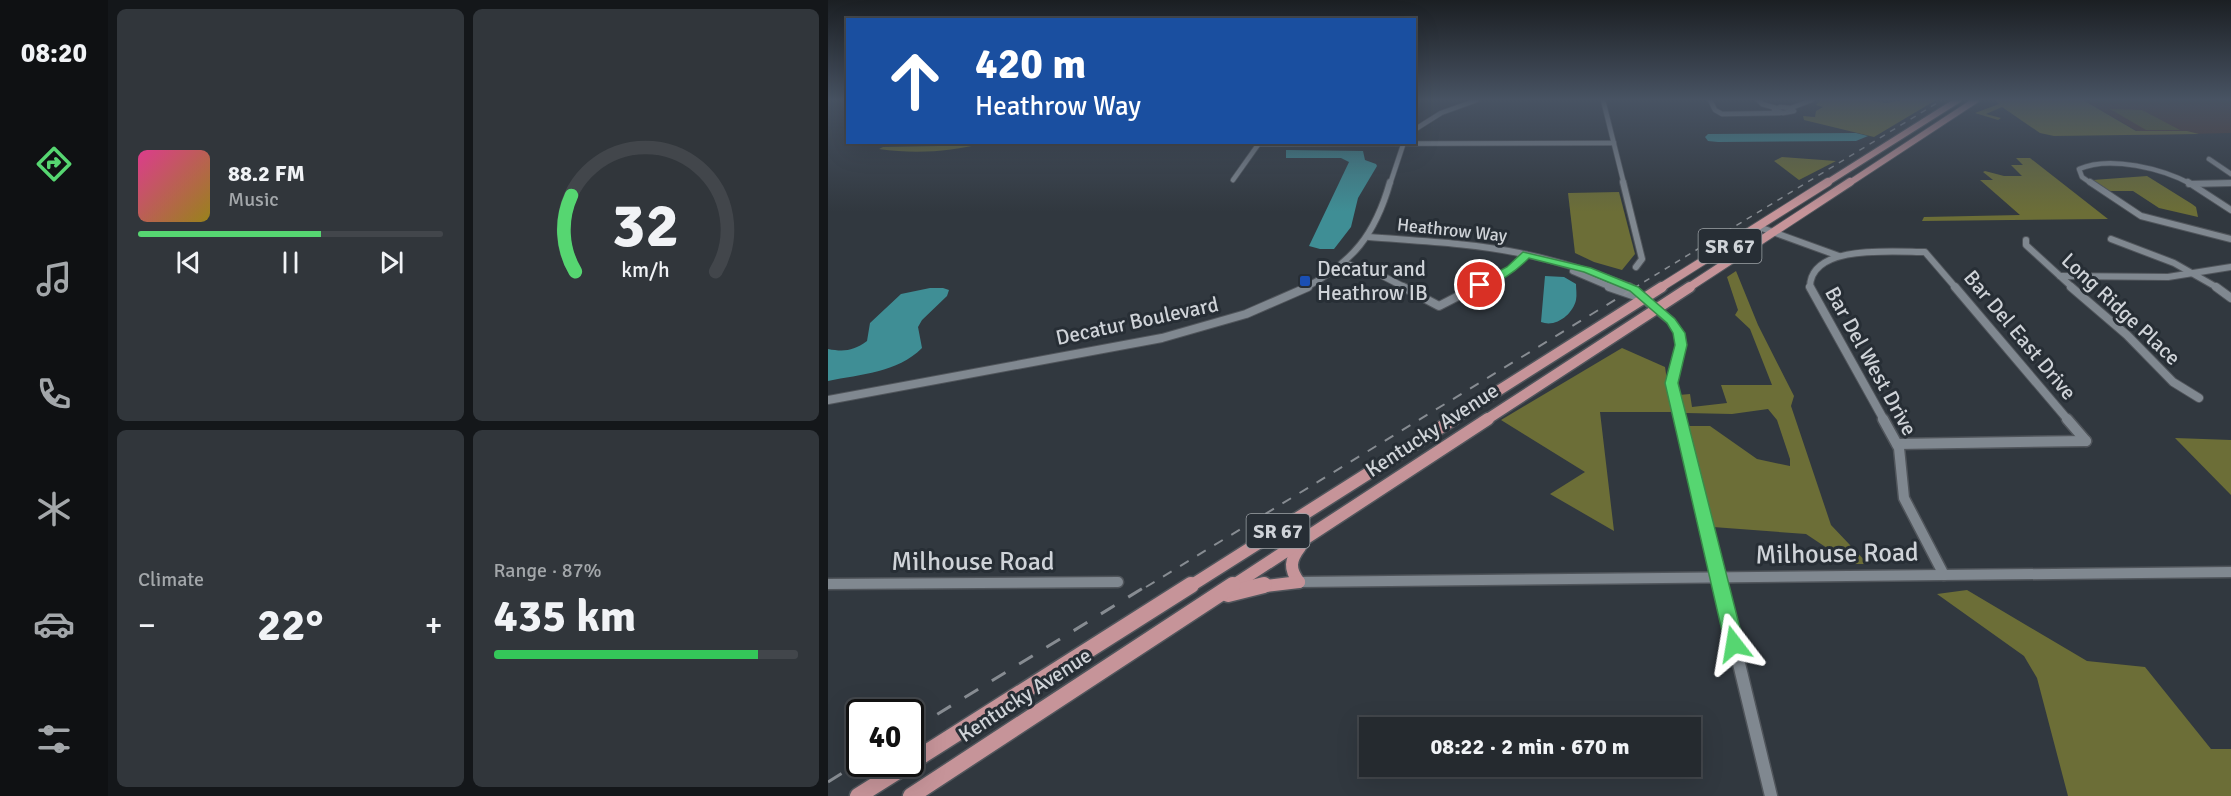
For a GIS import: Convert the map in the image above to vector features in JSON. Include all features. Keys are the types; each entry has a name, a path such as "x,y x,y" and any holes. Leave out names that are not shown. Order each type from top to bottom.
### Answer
{"main road":[{"name":"Kentucky Avenue","path":"924,754 1901,137"},
{"name":"Kentucky Avenue","path":"911,796 1919,137"},
{"path":"1299,582 1290,572 1290,560 1307,539"},
{"path":"1218,597 1256,587 1299,582"},
{"name":"Kentucky Avenue","path":"858,796 888,777"}],"street":[{"path":"1613,137 1642,259 1636,267"},
{"path":"1416,143 1614,143"},
{"path":"1233,180 1258,144"},
{"name":"Decatur Boulevard","path":"828,400 1155,340 1201,329 1277,301 1311,284 1343,263 1369,237 1404,144"},
{"path":"2209,159 2231,174"},
{"path":"2231,210 2171,173 2152,167 2128,164 2079,169 2081,176 2134,213 2152,220 2231,239"},
{"path":"2189,184 2231,183"},
{"path":"1759,227 1839,256"},
{"name":"Heathrow Way","path":"1369,237 1481,247 1527,255 1567,266 1625,294 1645,300"},
{"path":"2111,239 2136,246 2194,275 2231,298"},
{"name":"Long Ridge Place","path":"2026,240 2026,246 2127,335 2173,382 2199,398"},
{"name":"Bar Del West Drive","path":"1925,252 1853,253 1839,256 1812,276 1810,286 1897,444 1902,460 1904,499 1944,575"},
{"name":"Bar Del East Drive","path":"1897,444 2086,441 1925,252"},
{"path":"1343,263 1371,270 1439,306 1511,269 1527,255"},
{"path":"2060,276 2194,275 2231,267"},
{"path":"1645,300 1671,321 1679,333 1681,345 1671,383 1771,796"},
{"name":"Milhouse Road","path":"1299,582 2231,572"},
{"name":"Milhouse Road","path":"828,584 1118,582"}],"green space":[{"path":"980,144 932,151 879,149 883,147"},
{"path":"1782,157 1836,161 1799,180 1774,161"},
{"path":"2016,158 2030,158 2108,219 1922,221 1924,217 2020,215 1980,180 1993,180 1983,172 1985,171 2004,176 2022,176 2011,165 2023,165"},
{"path":"2147,176 2196,207 2198,217 2159,208 2133,191 2107,191 2093,180"},
{"path":"1619,192 1635,254 1622,270 1594,262 1575,253 1568,193"},
{"path":"1736,271 1758,325 1794,396 1791,406 1831,525 1868,564 1851,564 1806,534 1713,527 1689,426 1710,426 1757,459 1790,466 1790,459 1777,420 1768,409 1732,414 1686,413 1679,395 1690,394 1692,407 1727,403 1721,385 1772,385 1750,329 1735,315 1738,310 1727,277"},
{"path":"1622,348 1665,367 1672,412 1600,412 1614,531 1550,494 1585,472 1501,420"},
{"path":"2175,438 2231,440 2231,495"},
{"path":"1967,590 2087,661 2145,667 2211,749 2231,749 2231,796 2068,796 2037,678 2024,656 1937,594"}],"water":[{"path":"1705,137 1865,137 1856,141 1708,141"},
{"path":"1286,150 1363,151 1365,160 1377,166 1358,198 1351,227 1334,249 1309,246 1349,162 1341,158 1286,158"},
{"path":"1545,276 1564,277 1576,284 1576,300 1568,315 1552,323 1541,322"},
{"path":"930,288 949,290 947,296 922,320 918,327 922,348 890,368 828,381 828,349 848,350 857,347 867,341 870,323 901,294"}],"railway":[{"path":"1634,288 1881,137"},
{"path":"1146,587 1636,287"},
{"path":"924,722 1148,585"},
{"path":"828,782 846,771"}],"place":[{"name":"Decatur and Heathrow IB","path":"1305,281"}],"route":[{"path":"1480,285 1511,269 1527,255 1587,270 1634,289 1671,321 1679,333 1681,345 1671,383 1734,644"}]}
